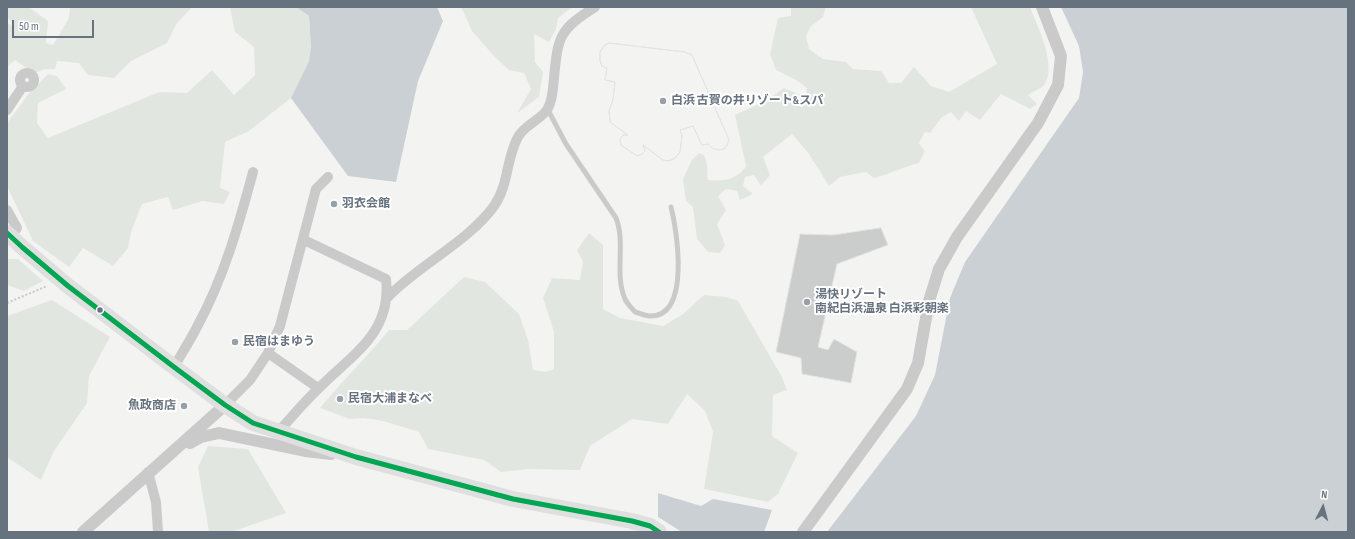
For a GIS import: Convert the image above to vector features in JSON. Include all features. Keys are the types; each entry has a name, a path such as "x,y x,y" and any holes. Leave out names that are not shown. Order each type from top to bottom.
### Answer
{"main road":[{"path":"9,235 61,280 225,405 253,423 356,457 513,498 632,521 650,526 659,532"}],"street":[{"path":"278,432 318,388 356,355 378,327 388,297 400,284 462,236 495,205 507,178 513,148 518,136 548,110 553,95 557,50 561,38 574,20 595,7"},
{"path":"803,532 907,389 918,363 929,301 939,269 957,237 1038,123 1058,85 1061,56 1042,7"},
{"path":"7,110 23,86"},
{"path":"174,367 199,324 220,276 238,227 253,172"},
{"path":"83,532 148,472 175,451 250,380 268,353 280,326 304,240 316,189 328,177"},
{"path":"7,210 17,228 9,235"},
{"path":"304,240 386,279 388,297"},
{"path":"268,353 318,388"},
{"path":"175,451 201,437 219,433 306,451 356,457"},
{"path":"148,472 156,502 158,532"}],"lane":[{"path":"548,110 566,144 616,218 619,230 622,286 626,300 635,312 651,316 666,310 673,303 678,266 676,226 672,207"}],"path":[{"path":"7,303 61,280"}],"shaded area":[{"path":"7,7 29,7 48,21 46,43 53,45 69,18 70,7 192,7 177,23 167,43 131,61 114,78 88,75 79,63 57,61 55,69 46,69 34,73 15,60 7,67 7,23 14,26 7,16"},
{"path":"230,7 296,7 309,16 311,47 309,61 291,98 249,131 225,142 220,188 230,192 224,204 202,201 173,210 168,197 142,204 132,229 128,248 113,266 83,248 69,267 33,241 7,186 7,123 27,96 48,74 57,76 66,89 38,103 37,123 48,138 159,92 187,93 212,70 234,95 255,75 254,47 235,32"},
{"path":"296,7 437,7 443,21 418,81 396,182 348,176 291,98 309,61 311,47 309,16"},
{"path":"461,7 572,7 558,18 556,29 549,42 534,34 535,62 543,72 539,97 517,113 531,89 524,73 509,70 494,56 472,31"},
{"path":"791,7 826,7 823,17 811,26 806,36 809,49 823,59 846,62 853,69 881,71 889,83 901,83 914,67 931,86 949,92 997,64 971,7 1030,7 1042,36 1048,59 1049,70 1047,80 1042,87 1028,95 1037,104 1030,109 1001,94 980,120 966,111 959,121 951,112 941,118 930,133 925,132 919,143 925,151 919,163 874,178 866,172 840,177 829,186 809,154 792,134 763,157 770,175 761,186 754,175 745,177 743,186 753,194 740,200 737,191 726,189 718,196 726,210 717,224 725,245 720,253 708,252 697,239 693,207 686,201 683,179 692,160 699,153 704,155 706,159 708,180 725,180 735,177 746,166 735,115 767,100 784,88 805,97 807,88 796,80 776,70 770,54 778,18 791,16"},
{"path":"1061,7 1348,7 1348,532 827,532 916,416 935,375 950,298 965,262 1079,98 1083,72 1079,46"},
{"path":"589,233 603,245 603,309 620,318 663,326 683,314 704,295 727,297 738,301 782,377 787,390 773,395 772,436 798,453 778,494 768,502 704,489 713,432 705,411 687,394 668,424 632,419 590,446 580,470 528,469 501,472 484,460 428,449 419,432 383,421 364,418 350,419 320,408 389,330 407,330 464,277 485,282 519,314 528,340 533,370 545,372 554,369 554,332 543,298 552,278 580,280 583,262 577,250"},
{"path":"7,259 18,259 43,281 24,291 7,285"},
{"path":"52,300 110,337 89,376 87,403 54,451 41,480 7,457 7,316"},
{"path":"208,446 248,449 286,513 231,532 209,532 198,467"},
{"path":"658,493 701,506 713,499 772,510 764,532 682,532 658,517"}],"building":[{"name":"白浜 古賀の井リゾート&スパ","path":"609,43 685,52 692,55 729,140 724,149 718,150 712,148 708,144 702,145 693,126 680,130 682,136 680,152 675,158 669,161 663,160 643,145 645,151 637,156 621,145 620,139 623,135 628,135 610,122 609,111 613,99 615,82 605,80 607,68 602,66 600,61 600,52 604,46"},
{"name":"白浜 古賀の井リゾート&スパ","path":"609,43 685,52 692,55 729,140 724,149 718,150 712,148 708,144 702,145 693,126 680,130 682,136 680,152 675,158 669,161 663,160 643,145 645,151 637,156 621,145 620,139 623,135 628,135 610,122 609,111 613,99 615,82 605,80 607,68 602,66 600,61 600,52 604,46"},
{"name":"湯快リゾート 南紀白浜温泉 白浜彩朝楽","path":"881,228 888,245 837,264 818,347 828,350 834,339 857,352 851,383 802,374 801,358 776,352 800,234 833,235"}],"transit line":[{"path":"7,233 68,286 225,405 253,423 356,457 513,499 632,521 650,526 659,532"}],"place":[{"name":"白浜 古賀の井リゾート&スパ","path":"663,101"},
{"name":"羽衣会館","path":"334,204"},
{"name":"湯快リゾート 南紀白浜温泉 白浜彩朝楽","path":"807,302"},
{"name":"民宿はまゆう","path":"235,342"},
{"name":"民宿大浦まなべ","path":"340,399"},
{"name":"魚政商店","path":"184,406"}]}
